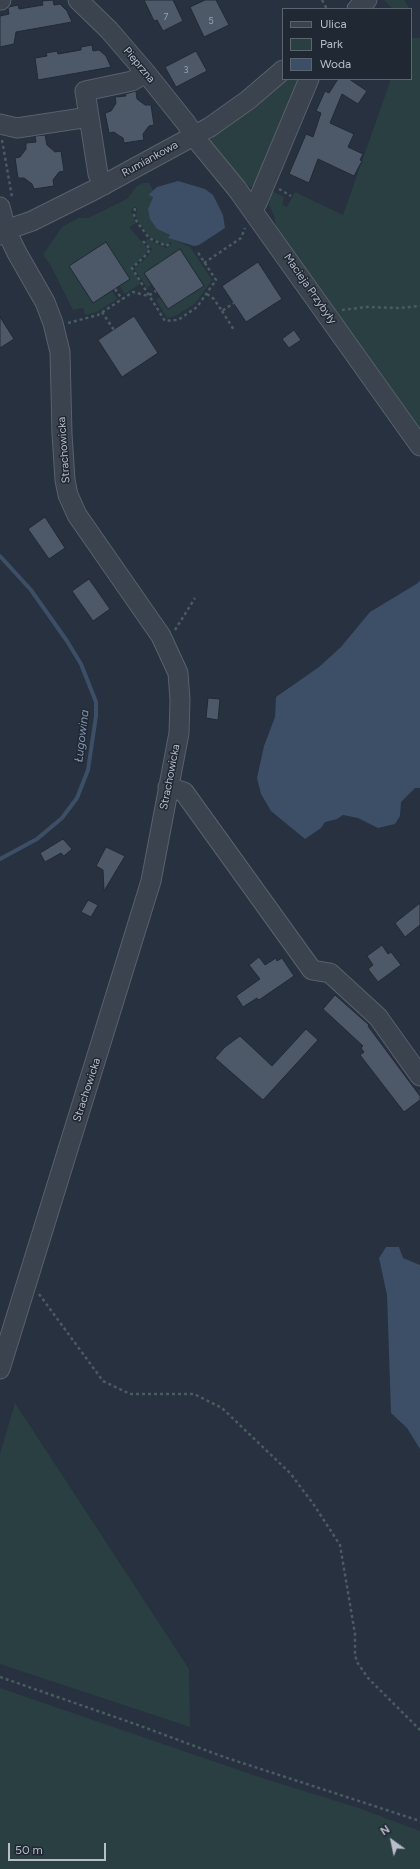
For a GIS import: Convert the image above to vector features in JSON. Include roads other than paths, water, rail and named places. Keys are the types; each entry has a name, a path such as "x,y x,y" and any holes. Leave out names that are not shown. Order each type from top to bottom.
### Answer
{"street":[{"name":"Pieprzna","path":"78,0 109,30 146,73 186,123 194,136"},
{"path":"358,8 367,0"},
{"name":"Rumiankowa","path":"3,232 32,221 104,185 194,136 222,119 282,71"},
{"path":"104,185 98,174 85,91 132,81 146,73"},
{"path":"251,208 257,203 309,80"},
{"path":"0,129 17,128 89,117"},
{"name":"Macieja Przybyły","path":"194,136 251,208 420,446"},
{"name":"Strachowicka","path":"0,1368 151,881 179,733 180,700 178,672 164,641 77,515 68,495 65,480 62,434 60,352 54,327 45,302 17,253 3,232 7,204"},
{"path":"168,787 184,792 312,970 330,973 378,1017 420,1076"}],"water":[{"path":"178,181 205,189 213,195 223,215 225,228 199,245 194,246 168,238 170,235 157,229 150,219 148,209 153,197 148,195 157,187"},
{"path":"420,580 420,788 415,788 401,802 400,816 395,824 378,828 358,818 343,815 337,819 325,822 321,828 305,839 271,811 261,794 257,778 264,746 275,717 276,697 319,667 341,647 370,612 418,583"},
{"path":"386,1247 399,1247 403,1258 420,1265 420,1449 407,1428 391,1413 387,1295 379,1258"}],"waterway":[{"name":"Ługowina","path":"0,556 31,590 67,641 81,664 96,702 96,716 88,770 77,798 62,818 37,839 0,859"}]}
